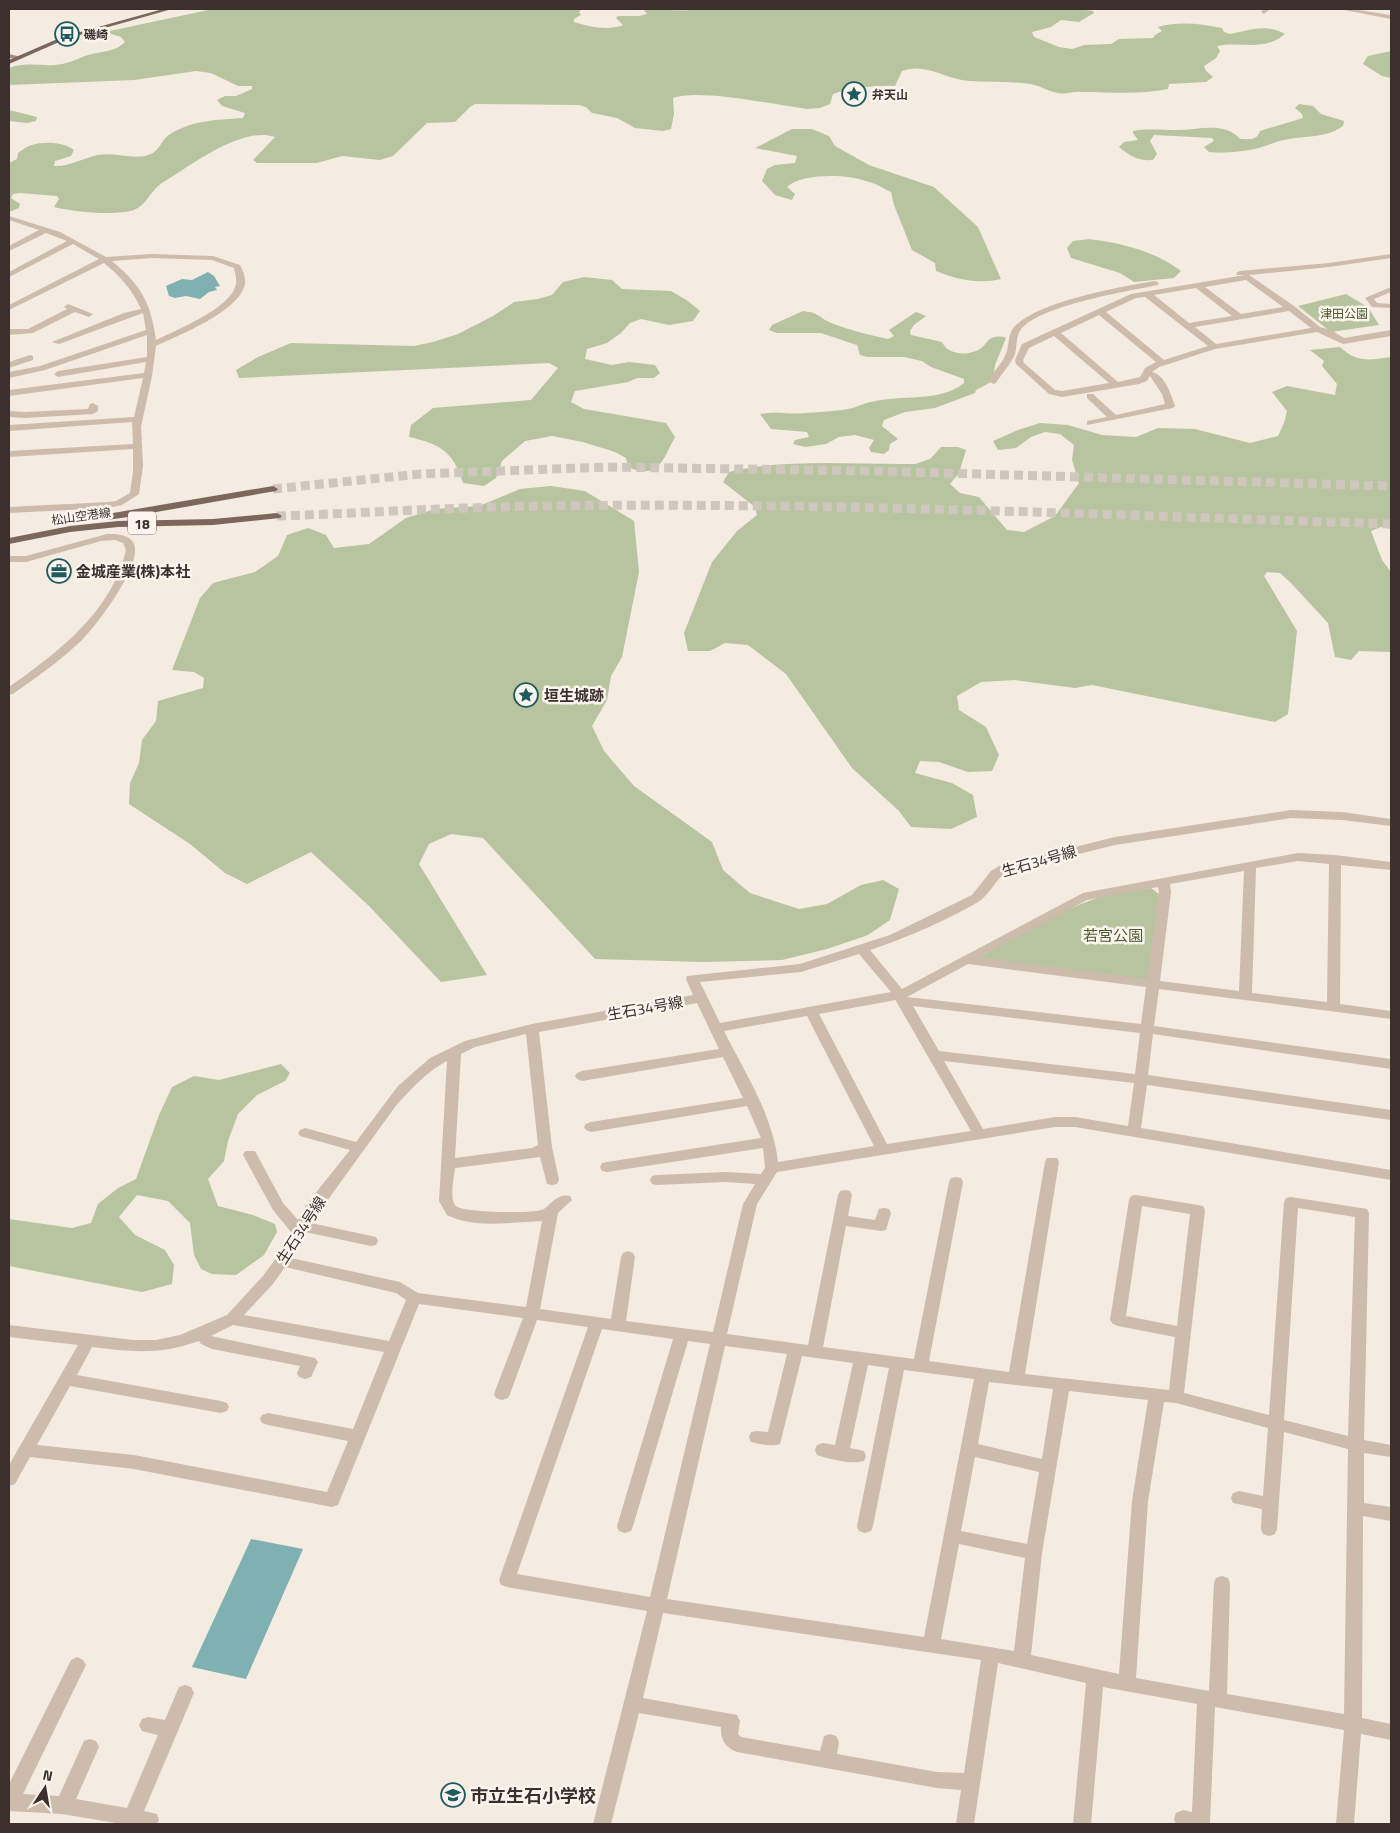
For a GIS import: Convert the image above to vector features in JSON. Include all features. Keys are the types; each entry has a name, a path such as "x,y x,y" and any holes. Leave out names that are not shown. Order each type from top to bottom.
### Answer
{"main road":[{"path":"18,57 21,52 56,35 153,9"},
{"path":"9,62 64,38 169,9"},
{"name":"松山空港線","path":"9,533 74,520 151,511 218,497 273,489"},
{"name":"松山空港線","path":"9,541 70,529 118,524 213,522 277,516"}],"street":[{"path":"1342,9 1374,11 1391,17"},
{"path":"9,56 18,57"},
{"path":"9,218 74,241 105,258 126,277 146,310 152,345 136,430 138,446 136,489 134,494 127,499 108,505 9,510"},
{"path":"9,249 45,230"},
{"path":"9,275 74,241"},
{"path":"9,308 105,258 152,256 213,258 237,267 241,285 236,295 223,307 152,345"},
{"path":"993,381 1008,359 1016,329 1024,322 1050,309 1088,297 1135,286 1391,256"},
{"path":"1248,274 1146,293 1025,346 1019,360 1020,364 1052,392 1062,394 1117,386 1144,379 1151,368 1214,347 1314,331 1316,329 1328,332 1335,338 1343,340 1391,333"},
{"path":"1248,274 1315,326 1316,329"},
{"path":"1197,285 1239,317"},
{"path":"1391,289 1369,298 1375,305 1391,306"},
{"path":"1146,293 1214,347"},
{"path":"9,332 30,331 70,308 89,314"},
{"path":"1188,326 1291,308"},
{"path":"65,346 53,340 146,310"},
{"path":"1100,312 1162,363"},
{"path":"9,374 42,368 151,331"},
{"path":"1055,332 1117,386"},
{"path":"9,365 30,358"},
{"path":"58,374 150,359"},
{"path":"1090,423 1170,406 1166,394 1155,375 1148,373"},
{"path":"9,393 147,375"},
{"path":"1059,401 1160,383"},
{"path":"1090,396 1114,418"},
{"path":"9,414 25,415 92,410 93,406"},
{"path":"9,428 138,419"},
{"path":"9,454 138,446"},
{"path":"9,559 26,559 100,538 124,540 130,544 132,551 121,579 98,616 63,652 9,692"},
{"name":"生石34号線","path":"9,1331 133,1346 156,1346 182,1341 232,1319 268,1280 282,1261 312,1209 403,1089 428,1066 454,1051 493,1037 532,1028 700,998 692,980 801,968 894,938 976,898 995,874 1003,869 1115,841 1291,814 1342,816 1391,823"},
{"path":"902,998 1083,897 1298,857 1335,859 1391,866"},
{"path":"1333,1007 1335,859"},
{"path":"1245,995 1250,866"},
{"path":"1134,1132 1165,892 1162,882"},
{"path":"861,948 902,998 980,1135"},
{"path":"968,960 1391,1015"},
{"path":"602,1824 657,1605 750,1204 769,1174 768,1142 752,1101 700,998"},
{"path":"715,1028 811,1011 902,998 1147,1029 1391,1064"},
{"path":"811,1011 883,1151"},
{"path":"532,1028 545,1147 552,1180"},
{"path":"454,1051 446,1201 449,1208 455,1212 482,1216 549,1215"},
{"path":"582,1076 727,1052"},
{"path":"934,1056 1141,1079 1391,1115"},
{"path":"591,1127 752,1101"},
{"path":"657,1180 769,1174 883,1151 1055,1122 1075,1122 1391,1175"},
{"path":"305,1133 359,1148"},
{"path":"607,1167 768,1142"},
{"path":"448,1165 464,1161 535,1153 545,1147"},
{"path":"250,1155 278,1206 300,1228 371,1242"},
{"path":"1016,1379 1052,1162"},
{"path":"921,1365 956,1182"},
{"path":"814,1352 845,1195"},
{"path":"502,1394 532,1314 549,1215 551,1210 565,1200"},
{"path":"1176,1397 1184,1333 1198,1210 1136,1200 1118,1320 1184,1333"},
{"path":"1268,1529 1291,1202 1362,1213 1355,1508 1354,1724 1346,1824"},
{"path":"840,1220 881,1226 884,1213"},
{"path":"618,1326 628,1256"},
{"path":"282,1261 400,1288 414,1298 1016,1379 1176,1397 1356,1445 1391,1451"},
{"path":"25,1450 134,1462 332,1500 414,1298"},
{"path":"232,1319 394,1348"},
{"path":"597,1323 507,1580 657,1605 991,1654 1127,1684 1391,1732"},
{"path":"202,1333 206,1340 212,1343 310,1362 305,1373"},
{"path":"625,1526 682,1334"},
{"path":"9,1479 88,1341"},
{"path":"757,1436 774,1439 796,1349"},
{"path":"841,1453 862,1358"},
{"path":"866,1526 898,1362"},
{"path":"931,1645 983,1374"},
{"path":"66,1379 221,1407"},
{"path":"1022,1661 1034,1553 1062,1384"},
{"path":"1127,1684 1140,1501 1157,1395"},
{"path":"268,1419 358,1436"},
{"path":"969,1449 1048,1467"},
{"path":"823,1450 858,1456"},
{"path":"1239,1498 1270,1504"},
{"path":"1355,1508 1391,1514"},
{"path":"952,1536 1034,1553"},
{"path":"1184,1819 1201,1822 1222,1583"},
{"path":"965,1824 991,1654"},
{"path":"77,1665 9,1803 28,1802 64,1805 141,1819 170,1729 185,1693"},
{"path":"1082,1824 1095,1677"},
{"path":"632,1704 731,1721 728,1734 731,1740 737,1744 937,1780 955,1782 972,1780"},
{"path":"148,1725 170,1729"},
{"path":"826,1760 830,1742"},
{"path":"64,1805 90,1747"}],"green space":[{"path":"213,9 582,9 579,12 581,15 574,19 574,22 605,28 623,25 616,18 618,16 647,14 643,9 1077,9 1093,11 1094,13 1079,22 1061,20 1051,27 1032,32 1034,37 1059,47 1072,49 1084,45 1111,44 1119,39 1153,38 1162,31 1158,27 1174,24 1198,24 1222,28 1224,32 1230,34 1264,28 1285,34 1269,43 1217,46 1220,51 1216,58 1204,66 1206,71 1213,77 1206,82 1169,84 1168,89 1146,92 1061,93 1030,84 960,80 919,68 902,71 895,86 864,87 833,94 830,104 820,108 807,109 718,96 685,95 673,98 674,114 671,129 663,131 635,128 617,118 592,113 586,107 579,105 475,104 455,122 427,123 393,156 380,160 342,156 317,163 257,163 253,160 275,137 264,135 252,136 239,139 213,151 190,165 158,186 134,210 116,213 94,213 72,210 54,207 59,199 57,196 20,193 13,194 11,198 20,204 19,208 9,212 9,163 17,159 18,153 26,147 54,143 65,145 74,150 71,156 55,161 54,166 65,165 105,154 132,157 145,156 159,148 169,135 186,126 223,119 243,118 245,113 222,106 217,100 225,96 236,96 252,89 252,86 238,86 211,73 196,71 134,80 9,85 9,68 20,65 67,63 90,54 111,50 125,42 121,37 105,32"},
{"path":"1391,51 1391,78 1382,76 1363,64 1368,56"},
{"path":"1299,104 1313,106 1321,114 1344,121 1343,126 1322,135 1292,138 1243,151 1214,153 1209,152 1204,147 1214,141 1212,138 1154,135 1150,141 1157,154 1153,160 1143,160 1134,157 1119,147 1124,142 1138,140 1133,131 1138,130 1219,128 1234,133 1240,139 1252,139 1260,131 1303,118 1302,114 1295,108"},
{"path":"9,110 37,117 36,121 27,123 9,121"},
{"path":"792,129 812,129 829,136 835,146 869,165 934,187 978,227 1001,279 985,281 968,280 936,271 935,263 912,250 894,205 891,192 873,183 848,177 813,177 794,182 787,187 795,194 792,200 775,195 762,181 767,169 775,165 795,163 797,156 755,148"},
{"path":"1089,239 1113,243 1149,253 1181,271 1174,278 1134,282 1120,273 1071,258 1067,248 1073,241"},
{"path":"584,277 612,280 622,289 671,291 700,311 693,321 669,325 641,319 630,323 621,333 607,343 587,349 585,359 612,365 629,362 655,365 660,373 654,378 637,378 628,382 575,391 571,402 584,409 666,423 675,437 663,460 653,470 638,470 628,467 626,458 615,452 583,442 552,436 525,441 502,461 496,478 484,486 463,483 450,456 437,446 409,437 411,425 433,408 531,400 558,368 549,363 239,378 236,370 258,357 291,343 414,346 433,342 458,334 493,316 514,302 552,295 563,282"},
{"name":"津田公園","path":"1346,294 1368,307 1379,325 1331,332 1298,306"},
{"path":"803,311 814,313 829,322 848,329 888,339 894,336 889,330 916,312 926,316 914,325 910,331 911,335 942,342 949,350 963,354 978,350 994,337 1006,338 995,365 993,381 976,390 975,393 935,408 905,412 884,420 882,426 898,439 890,444 889,450 884,454 871,452 869,448 874,440 855,435 839,437 826,444 805,447 793,444 795,440 809,437 807,432 771,429 760,414 836,411 883,400 932,396 954,389 964,383 964,379 931,367 922,361 904,357 867,357 860,355 857,345 821,333 777,333 769,330 772,325"},
{"path":"1340,347 1358,358 1391,357 1391,529 1381,527 1371,531 1382,560 1391,572 1391,652 1359,651 1351,660 1335,657 1328,623 1280,573 1267,572 1264,576 1297,631 1288,714 1275,722 1092,685 1075,688 1015,680 981,682 957,696 959,710 986,727 999,755 992,771 968,772 939,762 920,761 915,773 952,783 973,795 977,817 951,829 911,827 899,811 852,768 786,674 748,645 725,643 710,651 688,651 684,633 712,562 737,531 757,515 755,507 723,482 729,472 775,465 821,463 915,464 930,459 941,447 958,447 966,450 959,473 950,484 960,493 979,497 1007,530 1024,532 1055,516 1079,483 1072,460 1074,445 1060,434 1045,432 1031,437 1016,448 998,450 993,441 1040,423 1068,425 1102,435 1136,437 1158,428 1195,429 1250,443 1278,436 1287,411 1272,392 1287,386 1335,395 1337,384 1322,366 1324,361 1310,350"},
{"path":"551,486 585,491 634,521 639,572 622,657 611,676 607,700 592,726 604,751 634,786 712,842 723,870 750,893 799,909 827,904 861,885 883,880 899,889 890,920 868,935 827,949 782,960 703,962 595,959 483,838 451,834 429,844 419,864 487,975 441,982 369,906 311,852 247,884 225,873 190,844 129,804 130,783 139,763 142,740 156,721 158,701 203,688 204,678 194,672 172,670 200,598 213,583 255,572 278,556 287,535 308,528 326,535 334,548 369,544 406,518 435,509 479,506 520,489"},
{"name":"若宮公園","path":"1151,888 1159,894 1148,980 978,958 1040,923 1082,904 1104,896"},
{"path":"281,1064 290,1073 285,1081 257,1095 238,1114 228,1141 224,1161 208,1179 218,1206 253,1215 275,1224 277,1232 264,1255 236,1275 212,1274 201,1269 194,1255 190,1223 168,1201 137,1195 119,1217 135,1235 165,1250 174,1265 172,1284 142,1292 9,1266 9,1219 72,1228 91,1223 98,1204 118,1188 136,1179 159,1115 172,1087 194,1076 219,1080"}],"water":[{"path":"208,272 214,276 220,286 215,287 217,290 209,292 200,299 186,296 175,298 169,296 166,286 182,279 192,280"},
{"path":"251,1539 303,1549 246,1679 192,1667"}],"tunnel":[{"path":"273,489 420,474 607,467 875,471 1391,486"},
{"path":"277,516 512,507 651,505 968,510 1391,524"}],"place":[{"name":"磯崎","path":"67,34"},
{"name":"弁天山","path":"854,94"},
{"name":"金城産業(株)本社","path":"59,571"},
{"name":"垣生城跡","path":"526,695"},
{"name":"市立生石小学校","path":"453,1795"}]}
